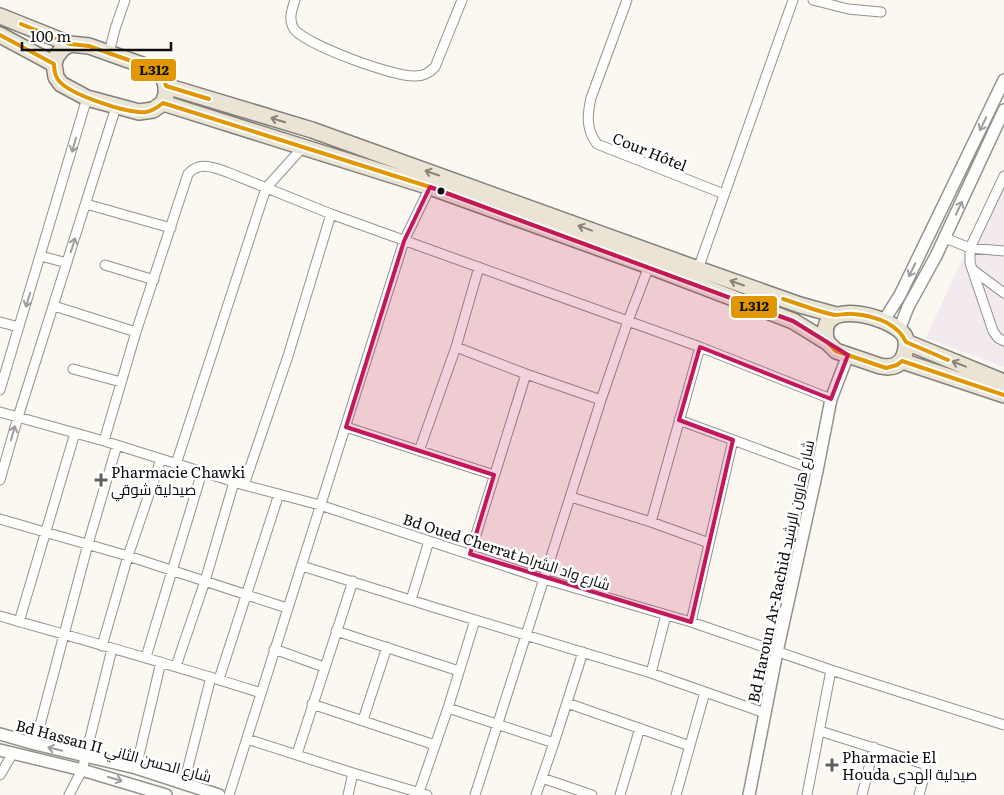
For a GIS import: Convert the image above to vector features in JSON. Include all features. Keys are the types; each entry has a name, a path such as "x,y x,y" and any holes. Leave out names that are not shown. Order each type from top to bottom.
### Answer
{"highway":[{"path":"0,16 70,44 89,46 109,52 153,70 164,79 166,95 163,103 153,110 139,112 87,98 61,84 56,76 54,64 56,57 62,49 70,44"},
{"path":"0,35 54,64"},
{"path":"166,86 312,130 800,305 836,315 850,313 883,322 902,336 1004,382"},
{"path":"163,103 430,188 648,266 794,320 827,342 836,351 886,368 897,365 902,361 905,355 902,336"},
{"path":"827,342 825,330 827,324 836,315"},
{"path":"902,361 1004,395"}],"street":[{"path":"109,52 125,0"},
{"path":"295,0 291,12 292,23 294,30 302,36 378,70 405,76 417,76 428,74 435,67 462,0"},
{"name":"Cour Hôtel","path":"627,0 591,98 588,113 590,134 597,144 724,194"},
{"path":"698,269 793,0"},
{"path":"814,0 848,9 880,12"},
{"path":"883,322 900,295 923,249 1004,80"},
{"path":"0,390 87,98"},
{"path":"0,480 18,417 116,107"},
{"path":"902,336 908,307 945,238 1004,110"},
{"path":"176,464 266,188 303,147"},
{"path":"104,440 136,332 188,174 199,166 211,166 331,214 700,347 831,399"},
{"path":"1004,176 970,248 970,263 993,331 998,338 1004,341"},
{"path":"229,795 404,241 430,188"},
{"path":"86,204 171,228"},
{"path":"244,485 288,356 331,214"},
{"path":"931,231 970,248 1004,251"},
{"path":"923,249 936,256"},
{"path":"41,256 67,263"},
{"path":"105,265 154,280"},
{"path":"475,795 601,400 648,266"},
{"path":"420,451 456,347 479,268"},
{"path":"973,270 1004,293"},
{"path":"54,306 136,332"},
{"path":"0,322 19,327"},
{"path":"456,347 601,400"},
{"path":"651,522 700,347"},
{"name":"Bd Haroun Ar-Rachid شارع هارون الرشيد","path":"748,795 776,652 817,471 831,399 848,355"},
{"path":"74,369 121,382"},
{"path":"470,554 526,374"},
{"name":"Bd Oued Cherrat شارع واد الشراط","path":"0,412 104,440 234,482 320,506 544,579 690,622 776,652 1004,725"},
{"path":"679,420 817,471"},
{"path":"346,427 494,475"},
{"path":"19,622 75,433"},
{"path":"690,622 733,440"},
{"path":"35,744 88,544 117,445"},
{"path":"102,646 128,556 161,459"},
{"path":"146,657 202,472"},
{"path":"176,666 205,581 234,482"},
{"path":"184,783 215,678 279,494"},
{"path":"571,497 709,542"},
{"path":"0,519 128,556 287,608"},
{"path":"411,600 429,541"},
{"path":"302,566 651,673 765,713"},
{"path":"297,754 353,581"},
{"path":"651,673 666,615"},
{"path":"0,616 146,657 260,693"},
{"path":"247,738 423,794 435,745 476,620"},
{"path":"336,631 459,671"},
{"path":"363,720 387,647"},
{"path":"69,795 82,770 112,649"},
{"path":"274,649 324,667"},
{"path":"536,795 583,652"},
{"path":"136,768 161,662"},
{"path":"807,795 831,670"},
{"path":"676,795 705,692"},
{"path":"567,703 690,746"},
{"path":"312,704 435,745"},
{"path":"448,708 554,743"},
{"path":"620,795 640,728"},
{"path":"820,731 924,764 926,770 919,795"},
{"name":"Bd Hassan II شارع الحسن الثاني","path":"0,734 136,768 220,795"},
{"path":"862,795 874,747"},
{"name":"Bd Hassan II شارع الحسن الثاني","path":"0,750 82,770 158,794"},
{"path":"0,775 13,753"},
{"path":"348,795 353,773"},
{"path":"158,794 159,776"},
{"path":"542,778 592,795"}],"highlighted area":[{"path":"430,187 793,321 848,355 831,399 700,347 679,420 733,440 691,622 470,554 494,475 346,427 404,241"}],"shaded area":[{"path":"1004,168 1004,367 926,338"}],"transit line":[{"name":"L312","path":"21,24 70,44 89,46 148,67 159,73 164,79 166,86 209,99"},
{"name":"L312","path":"0,35 54,64 57,78 66,87 101,103 138,112 153,110 163,103 430,187 793,321 827,342 836,351 886,368 897,365 902,361 1004,395"},
{"name":"L312","path":"783,299 829,314 862,315 877,319 891,325 902,335 906,342 948,360"}],"place":[{"name":"Pharmacie Chawki صيدلية شوقي","path":"101,480"},
{"name":"Pharmacie El Houda صيدلية الهدى","path":"832,765"}]}
